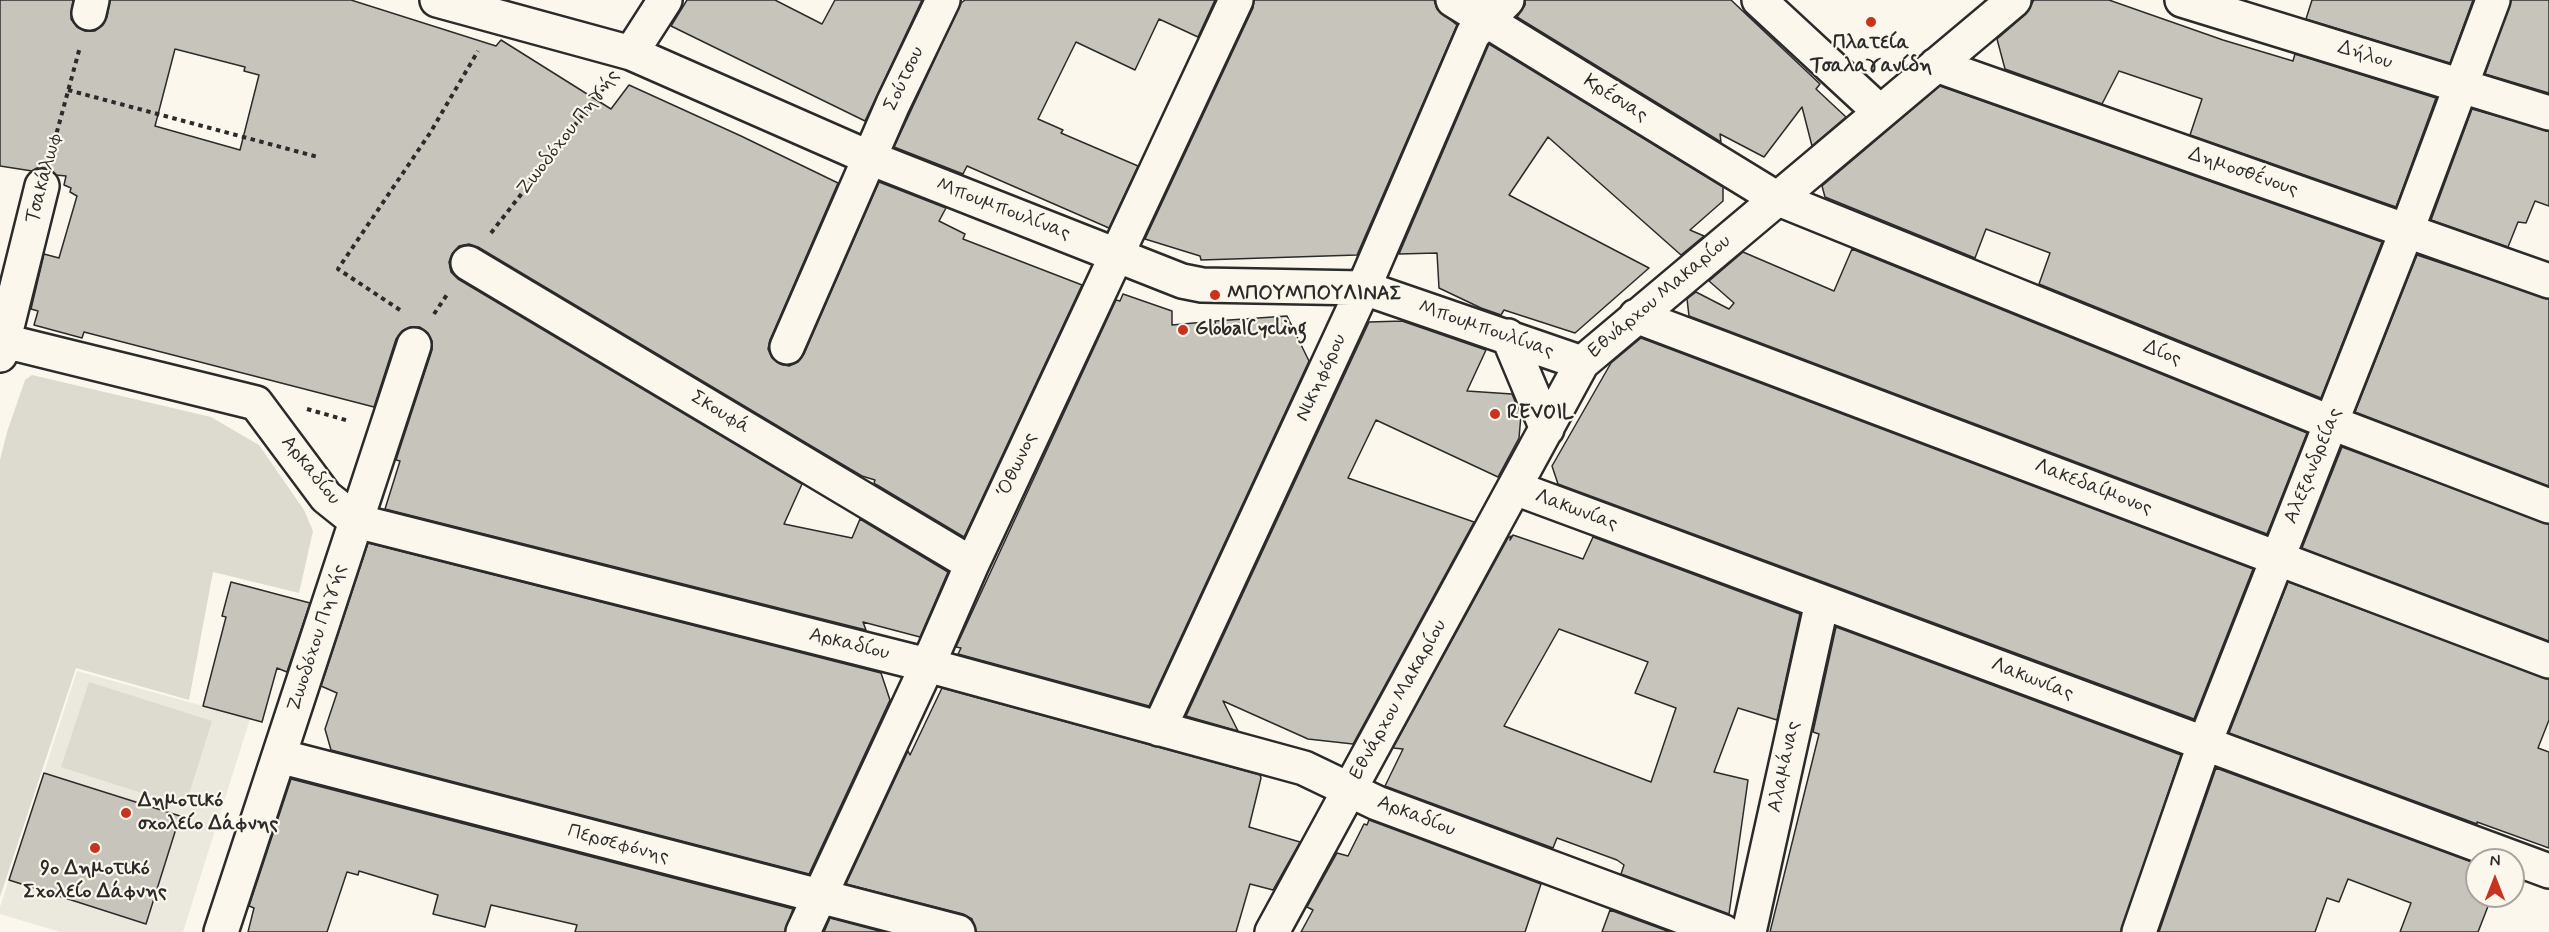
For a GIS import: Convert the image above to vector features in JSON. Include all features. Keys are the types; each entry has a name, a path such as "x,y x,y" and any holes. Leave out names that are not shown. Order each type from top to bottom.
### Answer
{"street":[{"name":"Μπουμπουλίνας","path":"437,0 631,53 870,158 1167,276 1202,285 1364,288 1582,363"},
{"name":"Ζωοδόχου Πηγής","path":"631,53 665,0"},
{"name":"Σούτσου","path":"787,346 893,104 943,0"},
{"name":"Όθωνος","path":"803,932 1236,0"},
{"name":"Κρέσνας","path":"1453,0 1497,10 1776,198"},
{"path":"1759,0 1880,112"},
{"name":"Εθνάρχου Μακαρίου","path":"1272,932 1582,363 2014,0"},
{"name":"Δήλου","path":"2182,0 2549,113"},
{"name":"Αλεξανδρείας","path":"2139,932 2204,745 2407,230 2493,0"},
{"name":"Νικηφόρου","path":"1158,729 1364,288 1473,34 1497,10"},
{"name":"Δημοσθένους","path":"1936,65 2549,281"},
{"name":"Τσακάλωφ","path":"2,348 42,186"},
{"name":"Δίος","path":"1776,198 2332,423 2549,506"},
{"name":"Σκουφά","path":"468,263 972,564"},
{"name":"Λακεδαίμονος","path":"1636,316 2549,661"},
{"name":"Ζωοδόχου Πηγής","path":"221,932 385,432 420,335"},
{"path":"1508,336 1547,429"},
{"path":"2,348 256,403"},
{"name":"Αρκαδίου","path":"256,403 326,496 356,521 927,665 1304,768 1377,803 1725,932"},
{"name":"Λακωνίας","path":"1515,489 2549,871"},
{"name":"Αλαμάνας","path":"1749,932 1822,602"},
{"name":"Περσεφόνης","path":"279,756 819,898 958,932"}],"path":[{"name":"Τσακάλωφ","path":"42,186 90,6"},
{"path":"420,335 338,269 430,133 498,17"},
{"name":"Ζωοδόχου Πηγής","path":"420,335 468,263 631,53"},
{"path":"68,90 318,157"},
{"path":"256,403 311,410 385,432"}],"shaded area":[{"path":"32,375 211,417 259,445 304,510 313,531 299,593 213,572 189,700 76,668 0,897 0,460 25,380"},
{"name":"Δημοτικό σχολείο Δάφνης","path":"77,671 250,719 183,932 60,932 0,914 0,907"},
{"path":"89,682 212,721 185,807 61,767"}],"building":[{"path":"0,0 73,0 71,19 77,27 85,31 95,31 103,25 107,17 110,0 351,0 496,46 501,40 611,109 629,85 838,183 770,340 768,349 772,358 780,364 789,366 798,362 804,354 879,182 946,208 939,221 965,234 963,239 1082,285 964,537 877,485 874,483 875,480 862,476 478,247 469,244 459,246 452,254 449,262 451,272 458,279 802,484 784,524 852,538 860,519 948,572 920,637 863,622 866,630 385,509 400,461 396,460 432,350 432,341 428,333 420,327 410,327 402,331 396,339 374,407 84,332 82,338 34,325 38,311 31,309 44,254 59,258 77,196 70,192 71,188 64,185 66,176 56,175 47,168 37,168 32,171 0,166","holes":["175,49 245,67 244,71 259,75 240,150 155,126"]},
{"path":"687,0 775,0 822,24 835,0 922,0 865,121 671,26"},
{"path":"965,0 1215,0 1198,37 1159,19 1135,70 1076,42 1038,119 1063,130 1061,133 1138,166 1109,228 967,166 963,174 894,147 961,3"},
{"path":"1254,0 1434,0 1437,9 1457,25 1357,255 1201,260 1200,256 1145,239 1253,8"},
{"path":"1525,0 1731,0 1820,84 1816,89 1846,117 1812,146 1802,107 1764,157 1720,134 1721,142 1517,17 1525,5"},
{"path":"2034,0 2109,0 2223,40 2293,61 2295,54 2436,98 2396,207 2190,135 2202,99 2119,71 2102,104 2005,69 1997,39 2026,14"},
{"path":"2312,0 2473,0 2450,63 2306,19"},
{"path":"2511,0 2549,0 2549,93 2485,74"},
{"path":"1489,44 1723,187 1723,201 1690,230 1704,236 1681,255 1548,137 1509,195 1649,268 1575,333 1504,310 1501,315 1439,288 1437,253 1399,254"},
{"path":"1940,86 2382,242 2321,398 2039,284 2050,253 1986,229 1975,258 1825,197 1822,186"},
{"path":"2472,109 2549,131 2549,206 2535,201 2526,223 2518,222 2508,247 2431,220"},
{"path":"1852,249 2307,433 2267,534 1689,316 1687,299 1696,292 1729,309 1734,303 1709,281 1743,252 1834,291"},
{"path":"2417,255 2549,299 2549,486 2355,412"},
{"path":"1123,294 1172,311 1172,325 1205,322 1216,326 1215,321 1287,316 1309,361 1149,706 958,654 961,648 956,647 1116,300 1120,301"},
{"path":"1402,321 1486,350 1467,391 1512,394 1521,415 1519,438 1498,477 1376,420 1348,478 1474,522 1353,744 1308,739 1223,701 1238,731 1186,716 1369,322"},
{"path":"1641,338 2253,569 2194,719 1558,484 1552,466 1611,363"},
{"path":"2342,447 2549,524 2549,641 2302,548"},
{"path":"1513,535 1583,559 1593,537 1800,614 1777,720 1738,708 1714,772 1748,780 1729,914 1621,874 1624,865 1617,860 1557,838 1553,848 1385,786 1403,749 1393,748 1511,536 1510,540","holes":["1559,629 1648,662 1635,693 1676,708 1651,782 1504,726"]},
{"path":"368,543 881,673 890,700 809,874 331,750 325,729 337,693 321,686"},
{"path":"231,582 310,603 287,672 277,668 262,722 203,706 226,617 222,616"},
{"path":"2288,582 2549,679 2549,720 2538,748 2549,752 2549,848 2229,733"},
{"path":"1836,627 2181,755 2121,932 1770,932 1819,734 1813,732"},
{"path":"942,688 1260,775 1249,827 1300,842 1273,890 1250,884 1236,932 976,932 972,919 963,914 846,884 908,751 910,755"},
{"path":"2216,768 2465,860 2465,908 2487,908 2478,932 2400,932 2411,903 2348,879 2339,902 2327,898 2315,932 2159,932"},
{"name":"9ο Δημοτικό Σχολείο Δάφνης","path":"44,773 180,816 146,924 9,880"},
{"path":"291,779 793,909 785,932 575,932 577,925 491,905 485,927 433,914 438,895 359,871 358,875 347,872 327,932 248,932 254,908 249,906"},
{"path":"1369,820 1541,884 1525,932 1301,932 1313,910 1307,907 1337,853 1348,856 1364,824 1367,825"},
{"path":"1610,910 1670,932 1602,932"},
{"path":"830,918 883,932 824,932"}],"place":[{"name":"Πλατεία Τσαλαγανίδη","path":"1871,22"},
{"name":"ΜΠΟΥΜΠΟΥΛΙΝΑΣ","path":"1215,295"},
{"name":"GlobalCycling","path":"1183,330"},
{"name":"REVOIL","path":"1495,414"},
{"name":"Δημοτικό σχολείο Δάφνης","path":"126,813"},
{"name":"9ο Δημοτικό Σχολείο Δάφνης","path":"95,848"}]}
